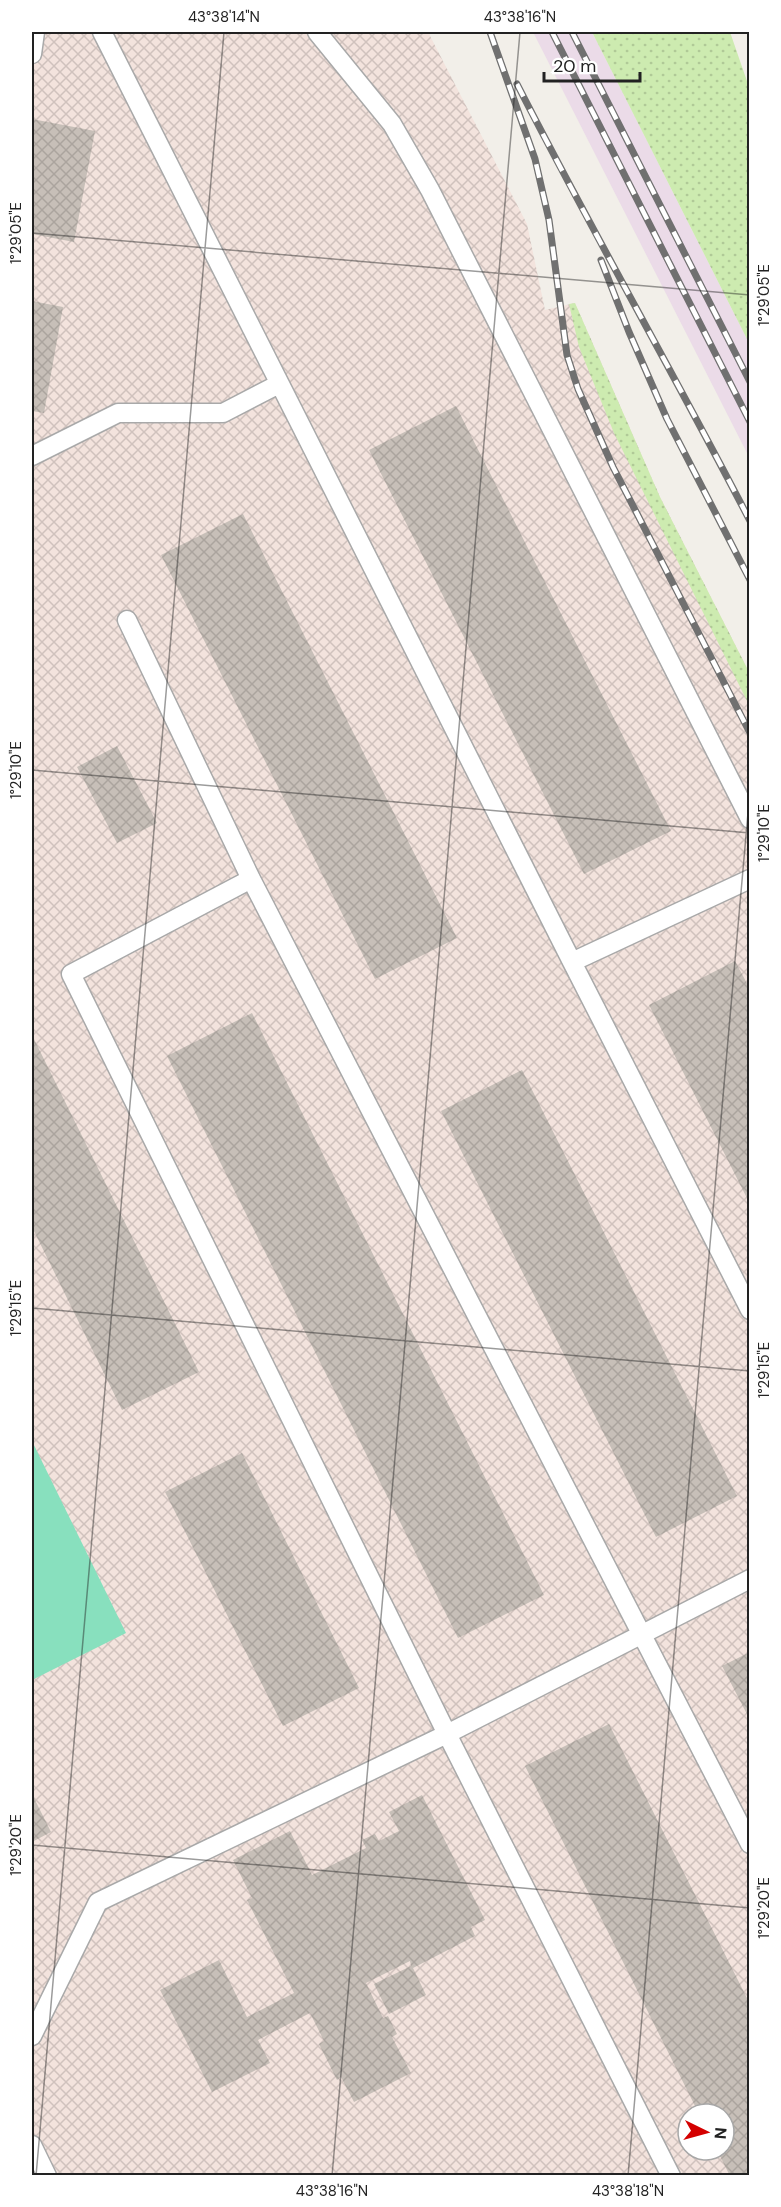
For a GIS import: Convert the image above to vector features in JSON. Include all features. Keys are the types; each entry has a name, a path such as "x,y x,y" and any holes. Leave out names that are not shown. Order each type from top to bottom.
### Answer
{"lane":[{"path":"32,54 35,32"},
{"path":"102,32 750,1310"},
{"path":"317,32 392,124 430,190 750,819"},
{"path":"32,456 118,413 223,413 279,384"},
{"path":"32,438 57,443"},
{"path":"128,620 251,879 750,1844"},
{"path":"251,879 71,974 447,1734 671,2175"},
{"path":"572,962 750,879"},
{"path":"32,2036 98,1902 447,1734 750,1579"},
{"path":"32,2145 47,2175"}],"shaded area":[{"path":"32,32 428,32 527,224 545,310 575,303 660,497 749,672 749,2175 32,2176"},
{"path":"533,32 592,32 749,343 749,457"}],"green space":[{"path":"592,32 730,32 749,87 749,343"},
{"path":"575,303 660,497 749,672 749,705 614,433 579,347 569,304"},
{"path":"32,1441 126,1633 32,1680"}],"building":[{"path":"32,119 95,131 74,242 32,234"},
{"path":"32,301 63,307 44,413 32,411"},
{"path":"456,406 671,831 584,874 369,450"},
{"path":"243,514 457,938 375,979 161,555"},
{"path":"117,746 157,823 117,843 77,767"},
{"path":"735,961 750,989 750,1204 649,1005"},
{"path":"252,1013 544,1595 458,1638 167,1056"},
{"path":"32,1035 199,1372 122,1410 32,1227"},
{"path":"522,1070 737,1496 656,1537 441,1111"},
{"path":"242,1453 359,1688 283,1726 165,1492"},
{"path":"750,1652 750,1720 722,1666"},
{"path":"609,1724 750,2004 750,2176 730,2176 723,2162 736,2162 736,2102 693,2102 525,1766"},
{"path":"32,1794 51,1832 32,1842"},
{"path":"422,1795 485,1920 471,1927 475,1936 413,1968 426,1995 389,2014 374,1984 411,1966 410,1961 366,1983 383,2018 388,2016 397,2034 392,2037 411,2073 354,2102 341,2077 337,2080 319,2044 324,2041 310,2013 258,2040 270,2063 212,2092 160,1990 219,1960 247,2017 294,1993 247,1900 252,1898 233,1860 290,1831 312,1875 366,1848 362,1840 375,1834 379,1841 399,1831 389,1812"}],"railway":[{"path":"490,32 535,159 549,220 567,355 578,389 613,467 750,733"},
{"path":"552,32 750,422"},
{"path":"572,32 750,382"},
{"path":"517,84 750,521"},
{"path":"601,260 667,419 750,580"}]}
